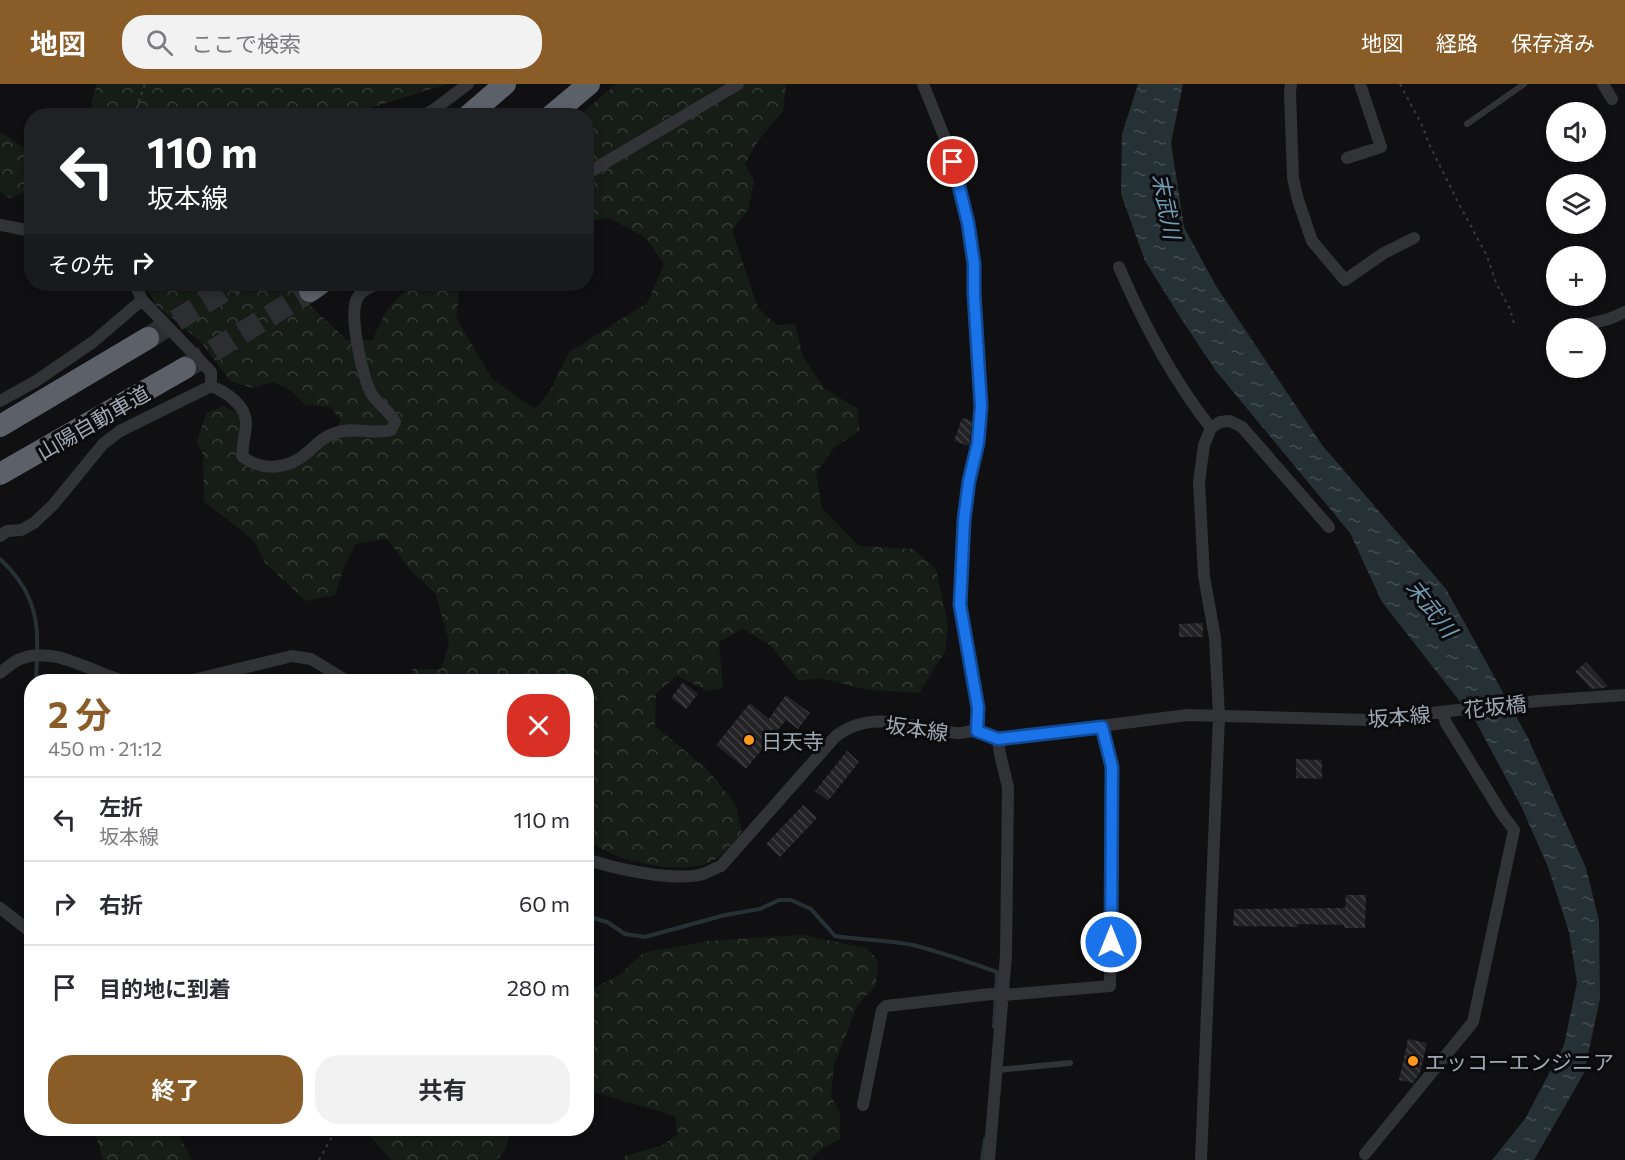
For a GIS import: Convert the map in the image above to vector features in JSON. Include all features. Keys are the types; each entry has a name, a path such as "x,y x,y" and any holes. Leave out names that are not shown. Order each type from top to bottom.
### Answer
{"highway":[{"path":"477,108 505,84"},
{"path":"560,108 589,84"},
{"name":"山陽自動車道","path":"0,426 148,338"},
{"name":"山陽自動車道","path":"0,474 185,368"}],"street":[{"path":"434,108 468,84"},
{"path":"594,169 738,84"},
{"path":"923,84 958,178 974,264 981,406 978,443 969,481 964,520 960,605 978,708 977,731"},
{"path":"1292,84 1290,92 1293,178 1312,241 1331,265 1345,280 1384,253 1414,238"},
{"path":"1347,158 1381,147 1360,84"},
{"path":"1603,84 1612,99"},
{"path":"0,225 24,230"},
{"path":"1119,267 1138,309 1173,372 1210,428"},
{"path":"138,291 142,300 211,372 211,386"},
{"path":"0,536 7,531 21,530 34,523 53,505 103,444 120,431 211,386 225,392 242,409 246,422 242,446 243,457 252,464 271,468 290,464 308,453 320,440 336,432 356,429 382,432 391,430 394,422 390,413 372,395 362,372 355,302 358,295 365,291"},
{"path":"0,401 36,381 93,342 142,300"},
{"path":"1606,320 1625,312"},
{"path":"1201,1160 1219,716 1215,638 1204,576 1199,482 1204,445 1210,428 1220,422 1230,421 1242,427 1329,527"},
{"path":"0,673 18,660 40,654 53,656 105,674"},
{"path":"218,674 292,656 311,659 336,674"},
{"name":"花坂橋","path":"1448,711 1625,694"},
{"path":"1365,1154 1473,1022 1514,830 1446,723 1448,711"},
{"name":"坂本線","path":"594,862 649,873 686,876 703,874 721,866 835,737 848,727 865,722 884,722 960,734 977,731 998,739 1187,716 1368,720 1448,711"},
{"path":"862,1105 882,1010 886,1006 998,994 1110,986 1112,767 1102,727"},
{"path":"988,1160 997,1070 998,994 1008,788 998,739"},
{"path":"0,908 24,927"}],"lane":[{"path":"1467,124 1524,84"},
{"path":"997,1070 1070,1063"}],"path":[{"path":"137,108 146,84"},
{"path":"1400,84 1422,124 1438,163 1488,256 1496,283 1510,309 1515,327"},
{"path":"319,1160 332,1136"}],"green space":[{"path":"97,84 448,84 370,108 93,108 91,103"},
{"path":"616,84 786,84 783,111 758,141 745,164 754,181 748,210 732,230 758,308 777,325 795,324 803,357 825,389 858,409 859,432 834,447 816,473 822,508 859,546 913,549 936,569 948,624 945,652 919,693 869,690 819,678 799,681 770,645 743,629 719,642 723,688 708,691 677,676 656,693 655,726 708,770 736,805 742,834 715,860 697,866 664,867 647,864 630,860 594,845 594,674 412,674 412,669 441,669 449,643 436,594 411,571 387,539 356,544 345,564 335,595 306,601 265,563 254,541 204,501 203,455 197,442 206,413 224,406 239,414 240,432 237,452 249,469 270,473 287,469 305,459 341,421 331,407 306,405 290,390 273,382 253,388 230,381 201,342 156,305 149,291 294,291 347,340 373,340 389,307 406,291 459,291 456,317 492,379 535,409 551,389 569,352 647,303 664,264 646,238 609,218 594,220 594,108 588,108"},
{"path":"0,132 24,147 24,193 10,198 0,192"},
{"path":"803,935 866,948 878,960 876,985 857,1006 834,1065 831,1097 840,1112 840,1139 820,1150 811,1160 624,1160 625,1156 663,1145 678,1134 675,1116 594,1092 594,988 621,974 643,953 708,941"},
{"path":"96,1136 180,1136 192,1160 103,1160"},
{"path":"370,1136 509,1136 506,1148 497,1160 391,1160"}],"water":[{"name":"末武川","path":"1138,84 1183,84 1171,143 1184,227 1216,286 1322,445 1446,589 1528,738 1586,868 1599,921 1600,999 1584,1073 1534,1160 1492,1160 1525,1119 1564,1045 1577,983 1569,932 1548,867 1521,806 1476,722 1382,602 1350,533 1216,371 1145,261 1121,194 1122,134"}],"building":[{"path":"962,418 972,421 969,446 954,441"},
{"path":"1203,623 1203,637 1179,637 1179,624"},
{"path":"1586,662 1608,686 1591,689 1575,672"},
{"path":"683,682 698,694 686,709 671,698"},
{"path":"786,695 810,713 798,729 786,720 746,769 716,745 750,703 769,719"},
{"path":"847,751 859,762 828,801 815,791"},
{"path":"1296,759 1322,760 1322,779 1296,778"},
{"path":"803,805 817,818 780,857 766,844"},
{"path":"1346,895 1366,895 1365,928 1297,924 1297,927 1233,926 1234,909 1345,908"},
{"name":"エッコーエンジニア","path":"1408,1039 1427,1043 1420,1073 1413,1083 1399,1080"}],"waterway":[{"path":"0,559 17,578 29,599 36,622 37,648"},
{"path":"36,674 37,661"},
{"path":"594,918 607,922 625,934 645,937 725,915 760,909 779,900 791,900 811,909 835,936 913,945 997,972 994,1027"},
{"path":"982,1160 985,1139"}],"tunnel":[{"path":"148,338 224,291"},
{"path":"185,368 310,291"}],"place":[{"name":"日天寺","path":"749,740"},
{"name":"エッコーエンジニア","path":"1413,1061"}],"route":[{"path":"953,162 968,223 974,264 981,406 978,443 969,481 964,520 960,605 978,708 977,731 998,739 1102,727 1112,767 1111,942"}]}
